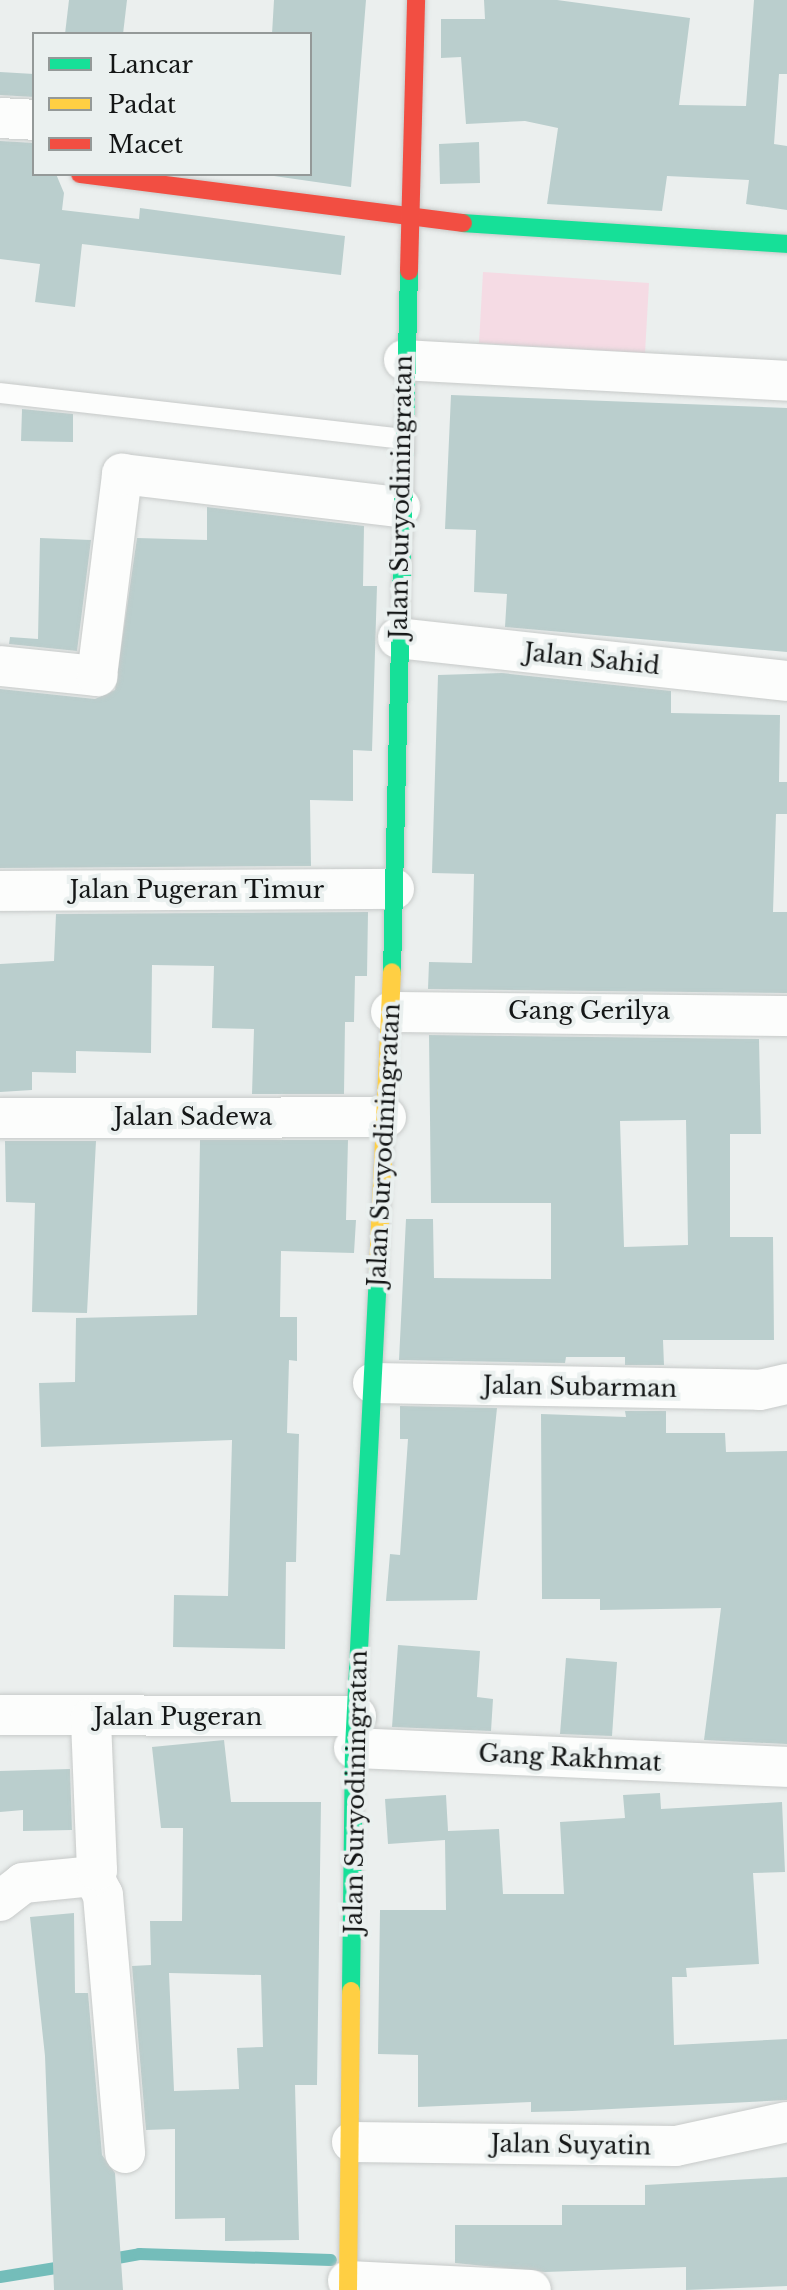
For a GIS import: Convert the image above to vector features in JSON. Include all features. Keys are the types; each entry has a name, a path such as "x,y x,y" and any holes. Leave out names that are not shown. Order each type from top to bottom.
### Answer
{"street":[{"name":"Jalan Suryodiningratan","path":"348,2286 355,1732 391,1012 400,507 416,0"},
{"path":"0,118 32,120"},
{"path":"94,176 408,220 787,244"},
{"path":"404,360 787,381"},
{"path":"0,666 97,676 122,474 400,507"},
{"name":"Jalan Sahid","path":"398,638 787,681"},
{"name":"Jalan Pugeran Timur","path":"0,891 394,889"},
{"name":"Gang Gerilya","path":"391,1012 787,1016"},
{"name":"Jalan Sadewa","path":"0,1118 386,1117"},
{"name":"Jalan Subarman","path":"373,1383 760,1390 787,1384"},
{"name":"Jalan Pugeran","path":"0,1715 355,1732"},
{"path":"91,1718 100,1857 93,1876 103,1895 125,2153"},
{"name":"Gang Rakhmat","path":"355,1732 787,1767"},
{"path":"0,1901 23,1883 93,1876"},
{"name":"Jalan Suyatin","path":"352,2142 676,2146 787,2122"},
{"path":"348,2286 531,2290"}],"lane":[{"path":"0,393 402,439"}],"shaded area":[{"path":"483,272 649,283 645,353 479,343"}],"building":[{"path":"69,0 127,0 123,32 65,32"},
{"path":"274,0 366,0 351,187 274,176 312,176 312,32 272,32"},
{"path":"484,0 557,0 690,18 679,105 746,106 754,0 787,0 787,74 779,74 774,144 787,146 787,210 746,204 749,180 667,176 662,211 547,204 558,128 525,121 466,124 461,57 441,58 441,19 485,19"},
{"path":"0,72 32,74 32,97 0,95"},
{"path":"0,141 32,143 32,176 57,176 64,193 62,210 139,219 140,208 345,236 341,275 82,244 75,307 35,302 40,264 0,259"},
{"path":"479,142 480,183 440,184 439,144"},
{"path":"451,395 787,408 787,652 505,627 507,594 474,592 476,530 445,529"},
{"path":"22,409 73,414 73,442 21,441"},
{"path":"207,507 364,526 363,586 377,586 372,751 353,750 353,801 310,800 311,866 0,868 0,689 95,699 115,690 137,538 207,540"},
{"path":"40,538 91,540 77,651 9,644 10,637 38,639"},
{"path":"502,673 671,691 671,713 780,715 779,782 787,782 787,814 776,814 773,912 787,912 787,993 428,989 429,962 472,963 474,874 432,873 438,675"},
{"path":"368,912 367,976 355,976 354,1022 345,1022 344,1094 252,1094 254,1029 212,1028 214,966 152,965 151,1053 76,1051 76,1073 32,1072 32,1090 0,1092 0,964 54,961 56,914"},
{"path":"429,1035 759,1039 761,1134 730,1134 730,1237 773,1237 774,1340 663,1340 664,1365 625,1365 625,1357 566,1357 565,1363 399,1360 406,1219 433,1219 434,1278 551,1279 551,1203 431,1203","holes":["686,1120 688,1245 624,1247 620,1121"]},
{"path":"200,1140 348,1140 346,1220 356,1220 354,1253 281,1251 280,1317 297,1317 297,1361 289,1360 287,1433 299,1434 296,1562 286,1562 285,1649 173,1647 174,1595 228,1596 232,1440 41,1447 39,1383 75,1382 76,1318 197,1315"},
{"path":"5,1141 96,1141 87,1313 32,1312 35,1203 6,1202"},
{"path":"400,1406 497,1408 477,1600 386,1601 390,1554 400,1555 408,1439 400,1439"},
{"path":"625,1411 666,1411 666,1433 725,1433 726,1452 787,1451 787,1744 704,1740 721,1608 600,1610 600,1599 542,1599 541,1414 626,1417"},
{"path":"398,1645 480,1651 477,1697 493,1699 491,1731 392,1727"},
{"path":"566,1658 617,1662 612,1736 560,1734"},
{"path":"224,1740 231,1802 321,1802 317,2085 295,2085 299,2240 225,2241 225,2218 175,2219 175,2129 146,2130 132,1966 151,1965 150,1921 182,1921 183,1828 161,1828 152,1747","holes":["169,1973 261,1975 263,2047 237,2048 239,2089 174,2091"]},
{"path":"70,1769 72,1830 23,1831 23,1810 0,1812 0,1771"},
{"path":"660,1793 661,1809 782,1802 785,1872 753,1873 759,1964 686,1968 687,1977 672,1977 674,2045 787,2039 787,2100 531,2112 531,2102 418,2107 418,2055 378,2054 380,1910 446,1910 445,1840 388,1844 385,1799 446,1795 448,1831 499,1829 503,1894 564,1894 560,1822 625,1818 623,1795"},
{"path":"74,1913 75,1993 88,1993 102,2155 115,2173 123,2290 54,2290 45,2056 30,1917"},
{"path":"787,2177 787,2286 686,2290 686,2267 545,2272 455,2263 455,2225 562,2225 562,2205 645,2205 645,2185"}],"waterway":[{"path":"106,2260 139,2254 331,2260"},
{"path":"0,2277 68,2266"}],"traffic: fast":[{"path":"463,223 787,244"},
{"path":"392,972 409,271"},
{"path":"351,1991 354,1748 378,1268"}],"traffic: slow":[{"path":"378,1268 392,972"},
{"path":"348,2290 351,1991"}],"traffic: jam":[{"path":"409,271 416,0"},
{"path":"96,176 463,223"}]}
